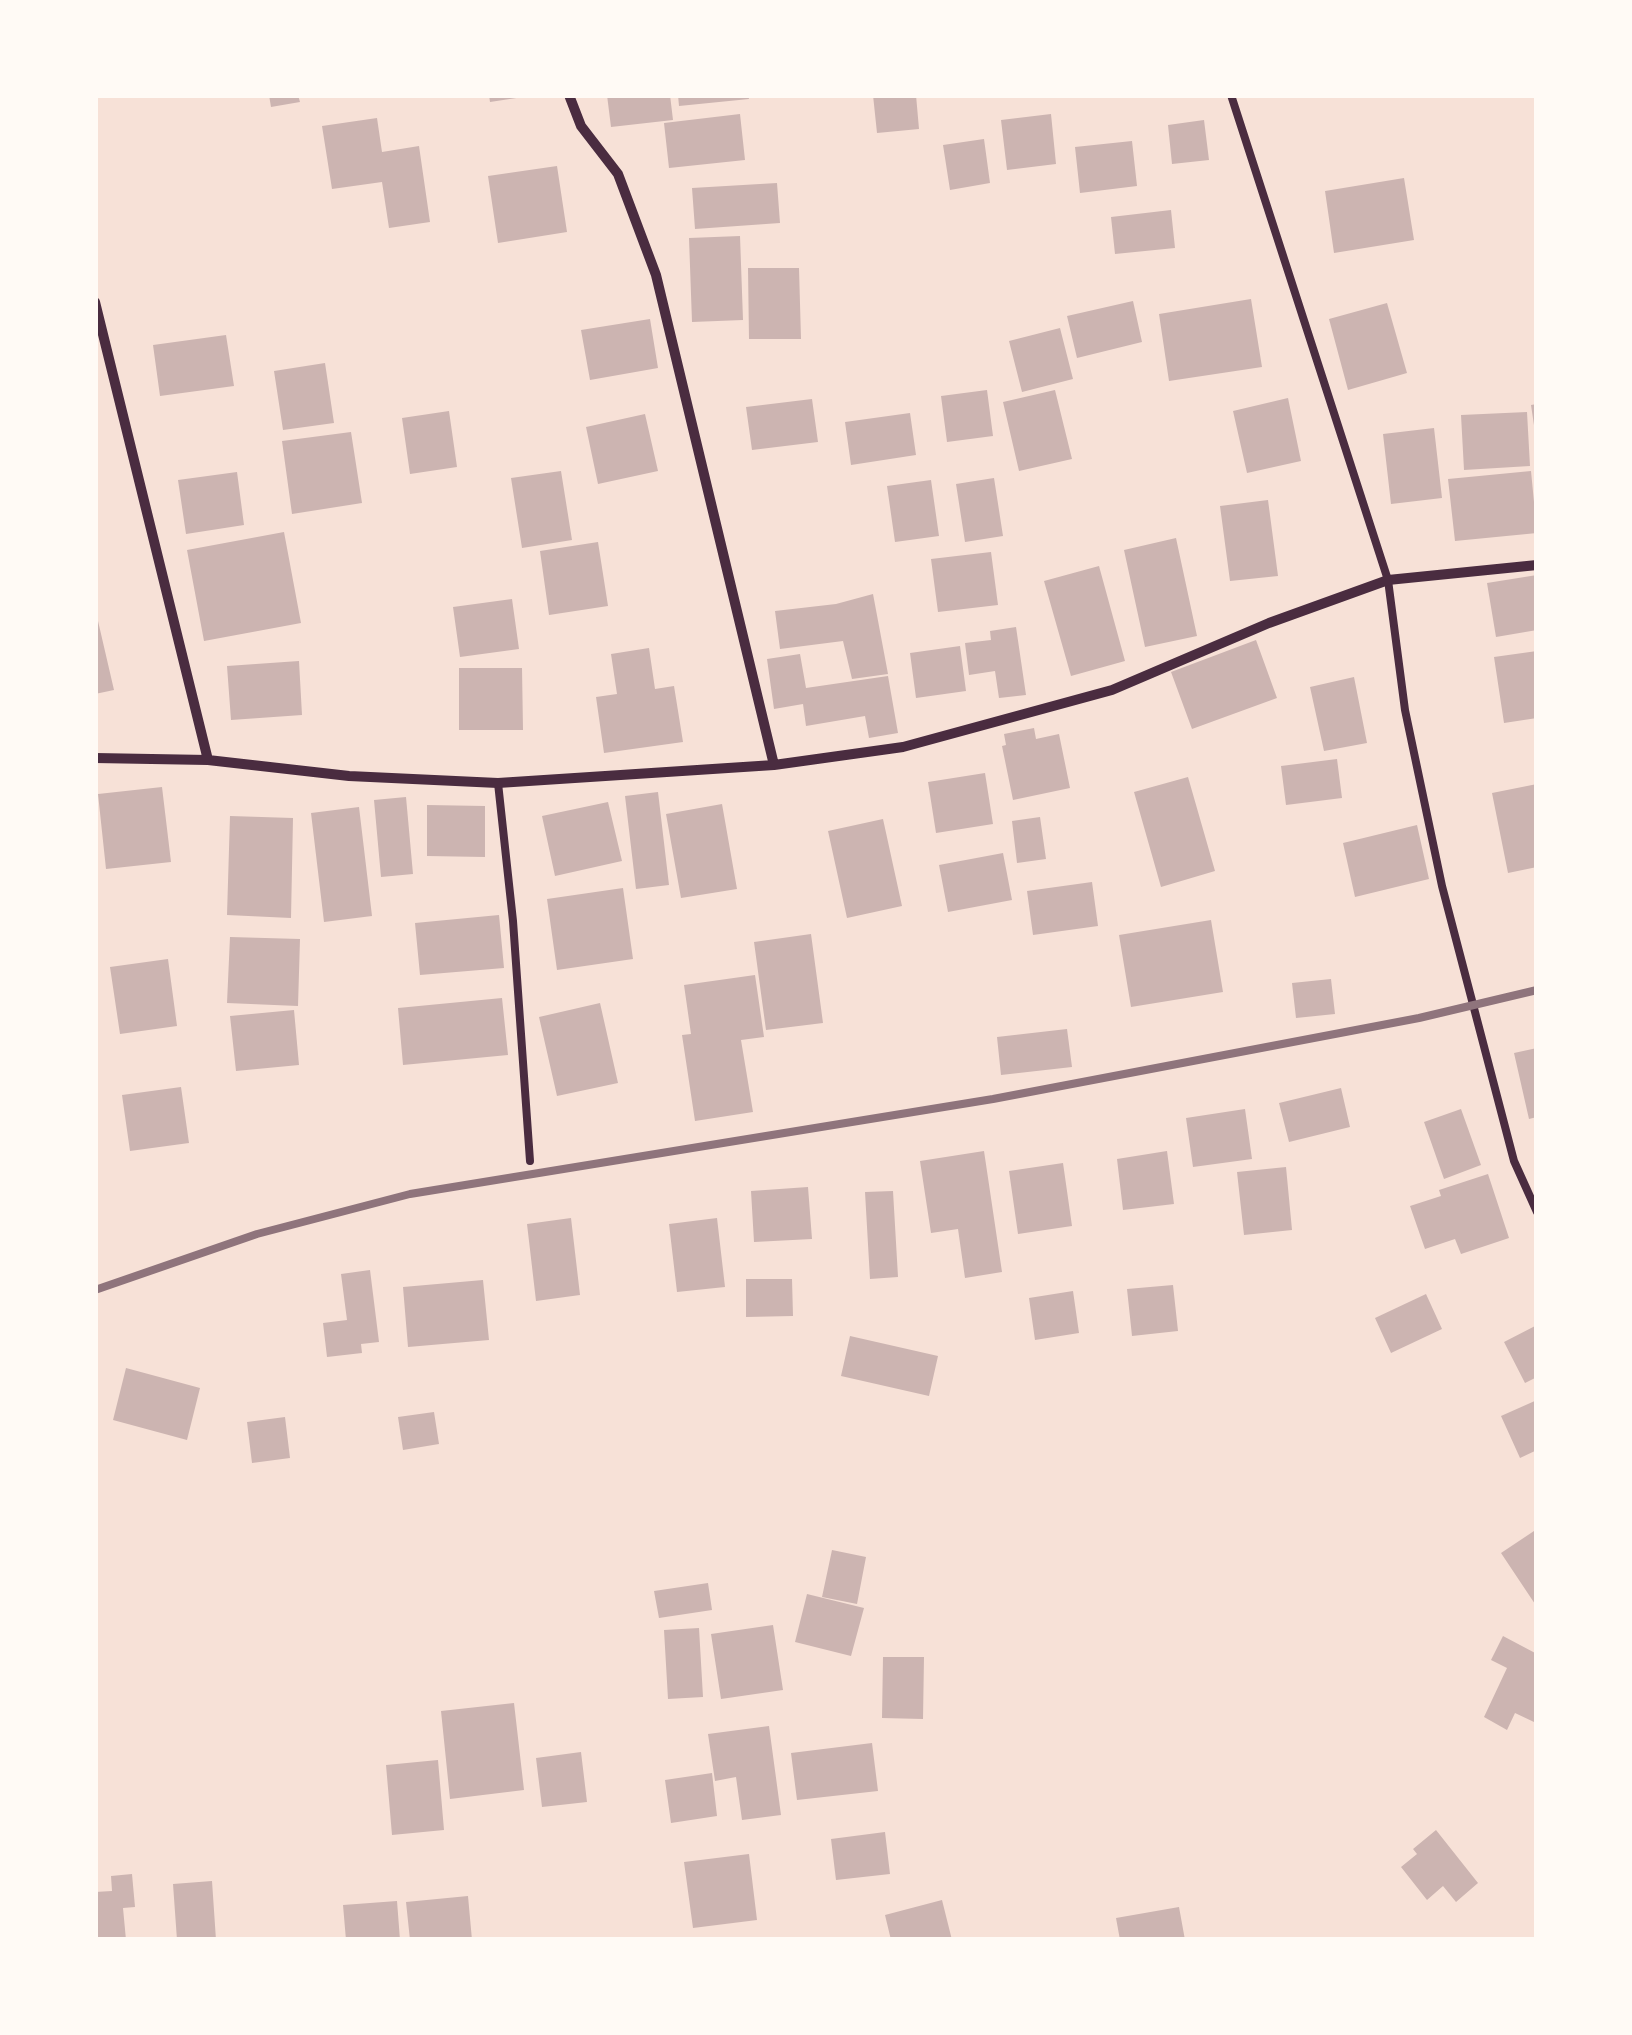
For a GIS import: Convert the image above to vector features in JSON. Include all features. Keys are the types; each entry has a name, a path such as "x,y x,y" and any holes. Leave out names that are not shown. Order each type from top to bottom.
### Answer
{"street":[{"path":"568,95 580,126 618,174 656,275 774,765"},
{"path":"95,302 208,760"},
{"path":"95,758 208,760 349,776 498,782 774,765 904,746 1112,690 1269,623 1388,580 1537,565"}],"lane":[{"path":"1231,95 1388,580 1405,710 1442,886 1514,1161 1537,1212"},
{"path":"498,782 513,921 530,1161"}],"building":[{"path":"269,95 298,95 300,102 271,107"},
{"path":"489,95 523,95 523,97 490,102"},
{"path":"607,95 670,95 673,120 611,127"},
{"path":"678,95 748,95 749,99 679,106"},
{"path":"873,95 916,95 919,129 877,133"},
{"path":"740,114 745,160 669,168 664,123"},
{"path":"1051,114 1056,164 1007,170 1001,120"},
{"path":"377,118 382,152 419,146 430,222 389,228 382,182 332,189 322,126"},
{"path":"1204,120 1209,160 1172,164 1168,125"},
{"path":"984,139 990,183 950,190 943,145"},
{"path":"1132,141 1137,186 1080,193 1075,147"},
{"path":"557,166 567,232 498,243 488,176"},
{"path":"1404,178 1414,240 1334,253 1325,191"},
{"path":"777,183 780,223 695,229 692,188"},
{"path":"1171,210 1175,248 1115,254 1111,217"},
{"path":"740,236 743,320 692,322 689,238"},
{"path":"748,268 799,268 801,339 749,339"},
{"path":"1251,299 1262,367 1169,381 1159,314"},
{"path":"1133,301 1142,342 1077,358 1067,316"},
{"path":"1387,303 1407,373 1348,390 1329,319"},
{"path":"650,319 658,368 590,380 581,330"},
{"path":"1060,328 1073,379 1022,392 1009,341"},
{"path":"226,335 234,386 160,396 153,345"},
{"path":"325,363 334,423 283,430 274,371"},
{"path":"987,390 993,436 947,442 941,396"},
{"path":"1055,390 1072,459 1019,471 1003,402"},
{"path":"1288,398 1301,461 1247,473 1233,411"},
{"path":"812,399 818,442 752,450 746,407"},
{"path":"1537,404 1537,432 1535,432 1531,405"},
{"path":"449,411 457,467 410,474 402,418"},
{"path":"1527,412 1530,466 1464,470 1461,415"},
{"path":"910,413 916,455 851,465 845,422"},
{"path":"645,414 658,471 598,484 586,427"},
{"path":"1434,428 1442,498 1391,504 1383,434"},
{"path":"351,432 362,503 292,514 282,441"},
{"path":"561,471 572,540 522,548 511,478"},
{"path":"1531,471 1537,533 1455,541 1448,479"},
{"path":"237,472 244,525 186,534 178,480"},
{"path":"994,478 1003,536 965,542 956,484"},
{"path":"931,480 939,536 895,542 887,486"},
{"path":"1268,500 1278,576 1230,581 1220,506"},
{"path":"284,532 301,623 204,641 187,550"},
{"path":"1176,538 1197,636 1145,647 1124,550"},
{"path":"598,542 608,606 549,615 540,551"},
{"path":"991,552 998,605 938,612 931,559"},
{"path":"1099,566 1125,661 1071,676 1044,581"},
{"path":"1537,575 1537,630 1496,637 1487,583"},
{"path":"873,594 888,674 852,679 843,641 780,649 775,611 836,604"},
{"path":"512,599 519,649 460,657 453,607"},
{"path":"95,608 114,690 95,694"},
{"path":"1016,627 1026,695 999,698 995,671 969,675 965,643 991,640 990,631"},
{"path":"1256,640 1277,698 1192,729 1171,672"},
{"path":"960,646 966,691 916,698 910,653"},
{"path":"649,648 655,689 674,686 683,742 604,753 596,697 617,694 611,654"},
{"path":"1537,651 1537,718 1504,723 1494,657"},
{"path":"800,654 806,688 888,676 898,733 869,738 865,716 806,726 803,704 774,709 767,659"},
{"path":"299,661 302,715 231,720 227,666"},
{"path":"459,668 522,668 523,730 459,730"},
{"path":"1354,677 1367,743 1324,751 1310,687"},
{"path":"1034,728 1036,739 1059,734 1070,788 1013,800 1002,746 1006,745 1004,734"},
{"path":"1337,759 1342,798 1286,805 1281,766"},
{"path":"985,773 993,824 936,833 928,782"},
{"path":"1188,777 1215,871 1161,887 1134,792"},
{"path":"1537,784 1537,867 1508,873 1492,793"},
{"path":"162,787 171,862 106,869 98,794"},
{"path":"658,792 669,885 636,889 625,796"},
{"path":"406,797 413,874 381,877 374,800"},
{"path":"608,802 622,861 555,876 542,816"},
{"path":"722,804 737,889 681,898 666,814"},
{"path":"427,805 485,806 485,857 427,856"},
{"path":"359,807 372,916 324,922 311,813"},
{"path":"230,816 293,818 291,918 227,915"},
{"path":"1040,817 1046,859 1017,863 1012,821"},
{"path":"883,819 902,906 847,918 828,831"},
{"path":"1417,825 1429,879 1355,897 1343,843"},
{"path":"1003,853 1012,900 948,912 939,865"},
{"path":"1092,882 1098,926 1033,935 1027,891"},
{"path":"623,888 633,959 557,970 547,899"},
{"path":"499,915 504,968 420,975 415,923"},
{"path":"1211,920 1223,992 1131,1007 1119,935"},
{"path":"811,934 823,1023 766,1030 754,942"},
{"path":"230,937 300,939 298,1006 227,1003"},
{"path":"168,959 177,1026 120,1034 110,967"},
{"path":"755,975 764,1037 741,1040 753,1112 695,1121 682,1035 691,1034 684,985"},
{"path":"1331,979 1335,1014 1296,1018 1292,983"},
{"path":"502,998 508,1055 403,1065 398,1008"},
{"path":"600,1003 618,1083 557,1096 539,1017"},
{"path":"294,1010 299,1065 236,1071 230,1016"},
{"path":"1067,1029 1072,1067 1001,1075 997,1037"},
{"path":"1537,1048 1537,1117 1529,1119 1514,1053"},
{"path":"181,1087 189,1143 130,1151 122,1095"},
{"path":"1341,1088 1350,1127 1289,1142 1279,1103"},
{"path":"1245,1109 1252,1159 1193,1167 1186,1118"},
{"path":"1461,1109 1481,1165 1444,1179 1424,1122"},
{"path":"984,1151 1002,1272 965,1278 958,1229 931,1233 920,1161"},
{"path":"1167,1151 1174,1204 1123,1210 1117,1159"},
{"path":"1063,1163 1072,1226 1018,1234 1009,1171"},
{"path":"1286,1167 1292,1230 1244,1235 1237,1172"},
{"path":"1488,1174 1509,1238 1461,1254 1455,1239 1425,1249 1410,1206 1441,1196 1439,1190"},
{"path":"808,1187 812,1239 754,1242 751,1191"},
{"path":"893,1191 898,1277 870,1279 865,1192"},
{"path":"571,1218 580,1295 536,1301 527,1224"},
{"path":"717,1218 725,1287 677,1292 669,1224"},
{"path":"370,1270 379,1342 361,1344 362,1353 327,1357 323,1323 347,1320 341,1274"},
{"path":"746,1279 792,1279 793,1316 746,1317"},
{"path":"483,1280 489,1340 408,1347 403,1287"},
{"path":"1173,1285 1178,1331 1132,1336 1127,1289"},
{"path":"1073,1291 1079,1333 1035,1340 1029,1298"},
{"path":"1426,1294 1442,1329 1391,1353 1375,1318"},
{"path":"1537,1325 1537,1377 1525,1383 1504,1342"},
{"path":"850,1336 938,1356 929,1396 841,1376"},
{"path":"126,1368 200,1388 187,1440 113,1420"},
{"path":"1537,1400 1537,1450 1520,1458 1501,1416"},
{"path":"434,1412 439,1444 403,1450 398,1417"},
{"path":"285,1417 290,1458 252,1463 247,1422"},
{"path":"1537,1529 1537,1607 1501,1553"},
{"path":"832,1550 866,1557 857,1604 822,1597"},
{"path":"708,1583 712,1610 659,1618 654,1591"},
{"path":"807,1594 864,1608 851,1656 795,1642"},
{"path":"773,1625 783,1690 721,1699 711,1634"},
{"path":"699,1628 703,1697 668,1699 664,1630"},
{"path":"1503,1636 1537,1654 1537,1716 1534,1722 1515,1713 1507,1730 1484,1717 1507,1668 1491,1660"},
{"path":"883,1657 924,1657 923,1719 882,1718"},
{"path":"514,1703 524,1790 450,1799 441,1711"},
{"path":"769,1726 781,1815 742,1820 736,1777 715,1781 708,1734"},
{"path":"872,1743 878,1791 797,1800 791,1753"},
{"path":"581,1752 587,1802 542,1807 536,1758"},
{"path":"438,1760 444,1830 392,1835 386,1765"},
{"path":"712,1773 717,1816 671,1823 665,1780"},
{"path":"1436,1830 1478,1883 1456,1902 1443,1886 1427,1900 1401,1867 1417,1854 1413,1849"},
{"path":"885,1832 890,1874 836,1880 831,1839"},
{"path":"749,1854 757,1920 693,1928 684,1862"},
{"path":"132,1874 135,1907 123,1908 126,1940 95,1940 95,1892 112,1891 111,1876"},
{"path":"212,1881 216,1940 177,1940 173,1884"},
{"path":"468,1896 472,1940 410,1940 406,1902"},
{"path":"942,1900 952,1940 891,1940 885,1915"},
{"path":"397,1901 400,1940 346,1940 343,1905"},
{"path":"1179,1907 1185,1940 1120,1940 1116,1918"}],"railway":[{"path":"95,1290 257,1234 410,1194 993,1099 1419,1018 1537,990"}]}
